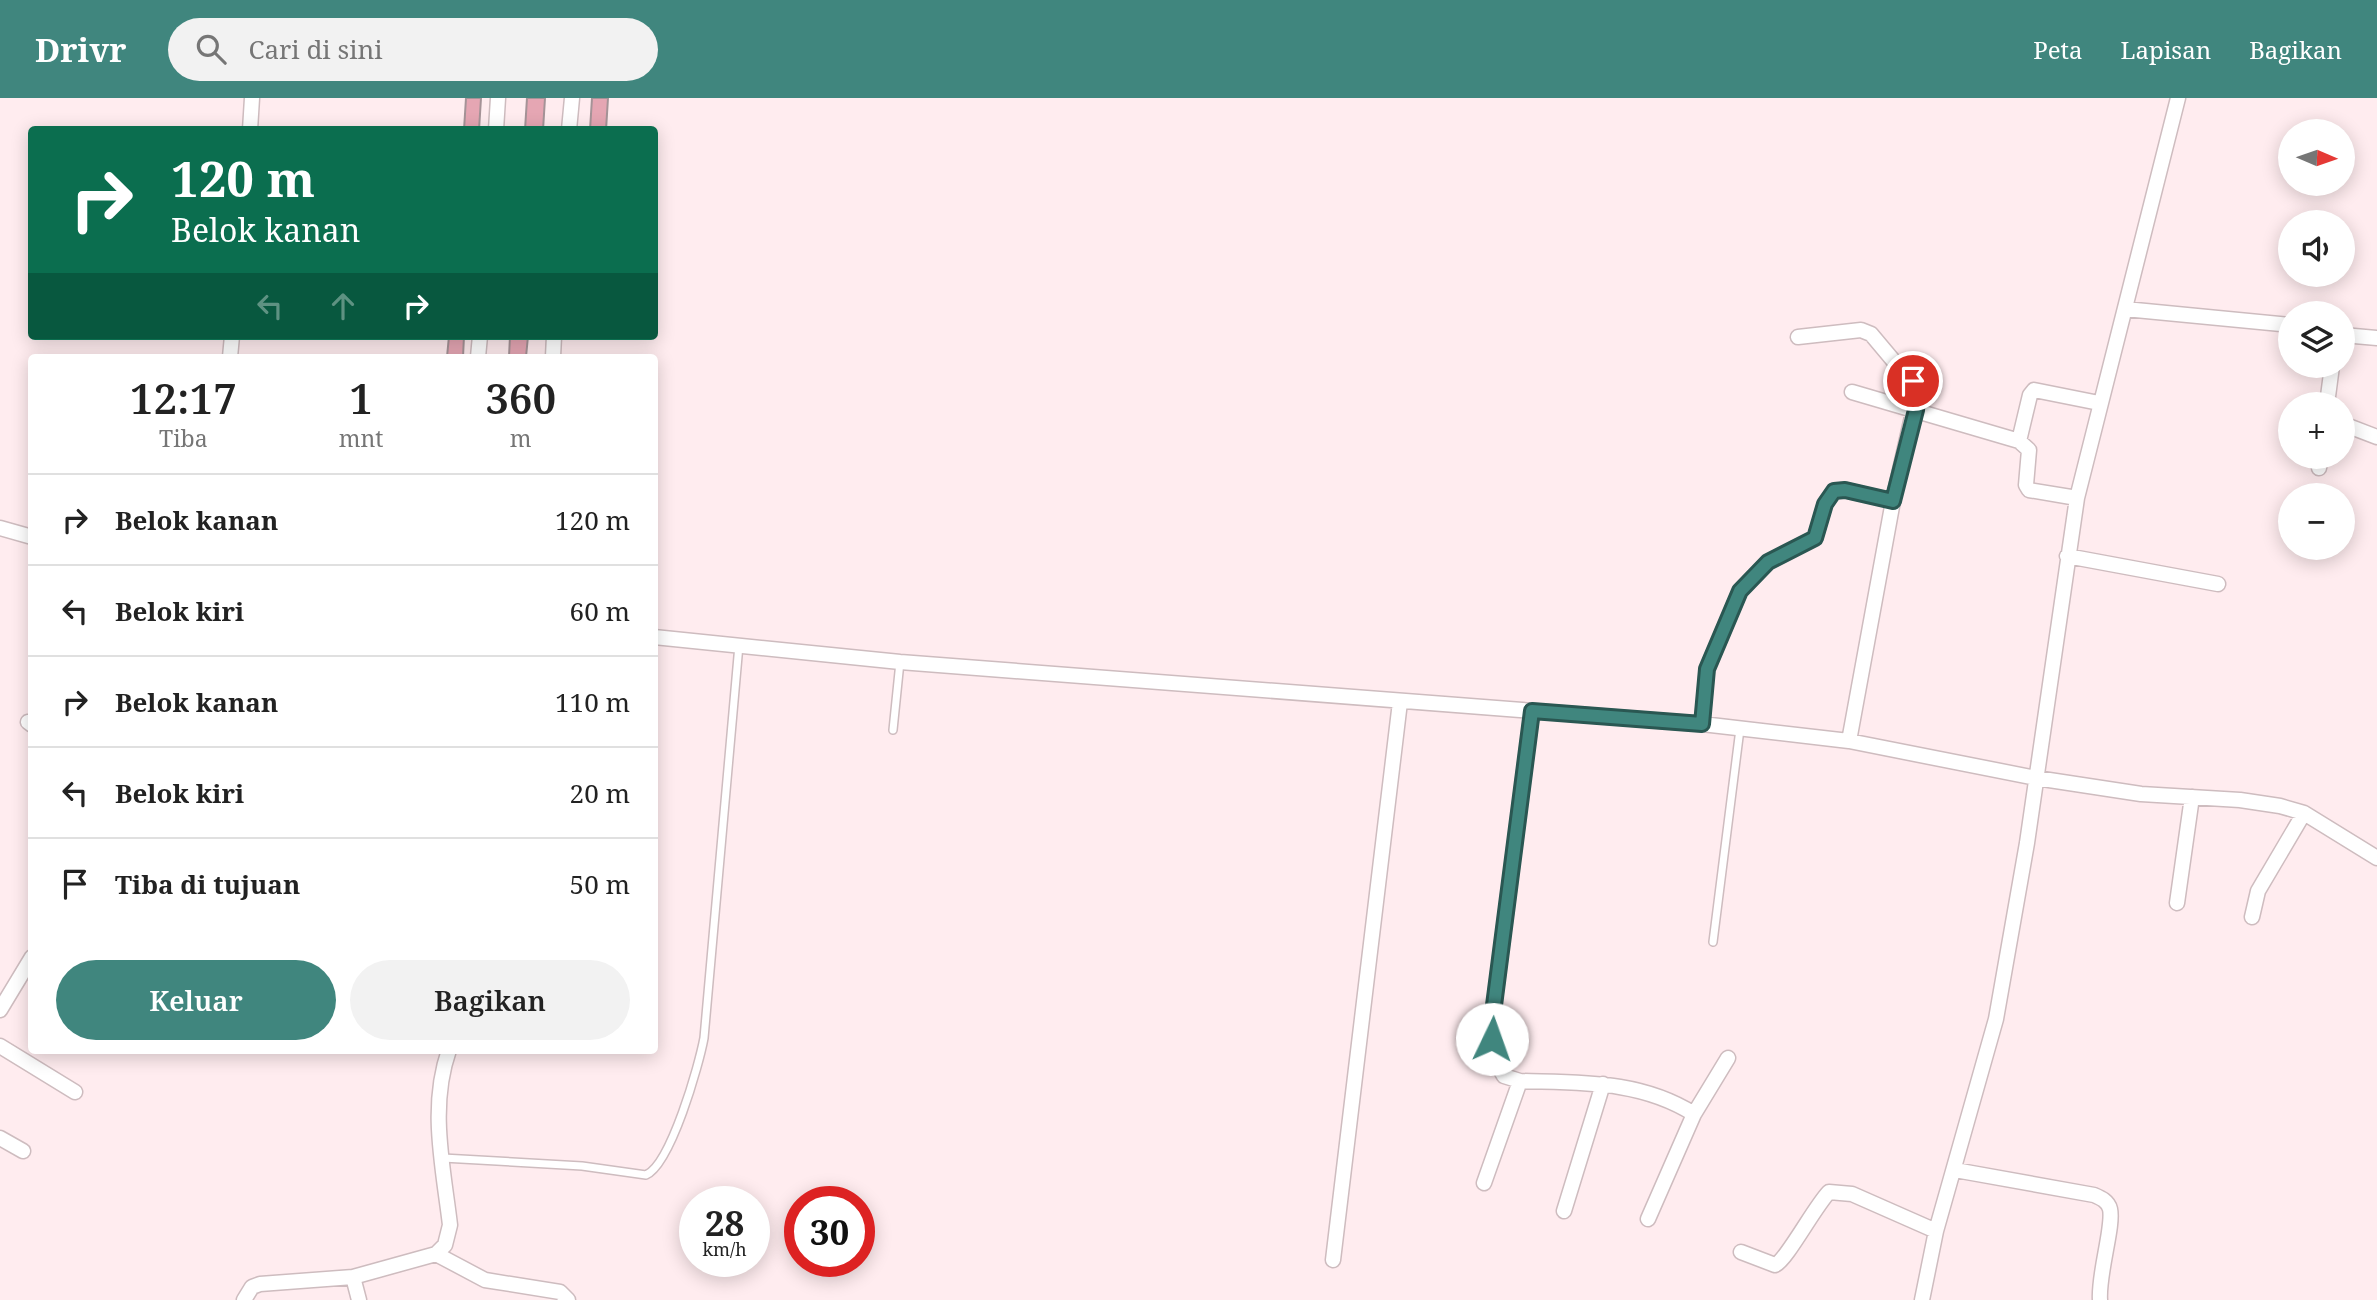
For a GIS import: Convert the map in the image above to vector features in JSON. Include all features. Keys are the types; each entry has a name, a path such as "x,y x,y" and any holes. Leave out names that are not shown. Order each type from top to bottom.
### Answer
{"street":[{"path":"250,126 252,98"},
{"path":"496,126 498,98"},
{"path":"569,126 572,98"},
{"path":"1922,1300 1936,1231 1996,1019 2020,892 2077,498 2178,98"},
{"path":"2125,309 2278,324"},
{"path":"1798,337 1861,330 1871,334 1918,390 1916,410 1893,501 1849,741"},
{"path":"2355,336 2377,338"},
{"path":"2020,441 2030,395 2035,390 2099,403"},
{"path":"1852,392 2020,441 2029,450 2026,479 2029,489 2077,498"},
{"path":"2355,429 2377,437"},
{"path":"1702,724 1709,663 1740,591 1749,579 1768,562 1815,538 1825,504 1834,491 1845,490 1893,501"},
{"path":"0,528 28,536"},
{"path":"2067,556 2218,584"},
{"path":"658,637 900,662 1702,724 1849,741 2036,778 2141,794 2240,800 2304,813 2377,858"},
{"path":"1333,1260 1400,702"},
{"path":"1532,711 1493,1013 1492,1055 1496,1067 1504,1076 1520,1081 1603,1084 1651,1092 1694,1114"},
{"path":"2177,903 2192,797"},
{"path":"2252,917 2258,891 2304,813"},
{"path":"0,1010 28,964"},
{"path":"0,1046 75,1092"},
{"path":"244,1300 252,1287 260,1284 353,1277 436,1254 446,1245 450,1225 437,1103 440,1076 448,1054"},
{"path":"1648,1219 1694,1114 1728,1058"},
{"path":"1485,1183 1520,1081"},
{"path":"1564,1211 1603,1084"},
{"path":"0,1138 23,1151"},
{"path":"1955,1170 2094,1195 2105,1200 2111,1210 2100,1272 2100,1300"},
{"path":"1741,1252 1775,1265 1781,1262 1799,1231 1829,1192 1852,1194 1936,1231"},
{"path":"436,1254 485,1280 560,1292 568,1300"},
{"path":"353,1277 359,1300"}],"lane":[{"path":"443,1158 582,1166 646,1175 662,1161 697,1073 704,1038 739,645"},
{"path":"893,730 900,662"},
{"path":"1713,942 1740,728"}],"building":[{"path":"466,98 481,98 479,126 464,126"},
{"path":"527,98 545,98 543,126 525,126"},
{"path":"592,98 608,98 606,126 590,126"},
{"path":"449,340 464,340 463,354 447,354"},
{"path":"510,340 528,340 526,354 509,354"}],"route":[{"path":"1492,1039 1493,1013 1532,711 1702,724 1709,663 1723,637 1740,591 1749,579 1768,562 1815,538 1819,532 1825,504 1834,491 1845,490 1893,501 1916,410 1918,390 1913,381"}]}
